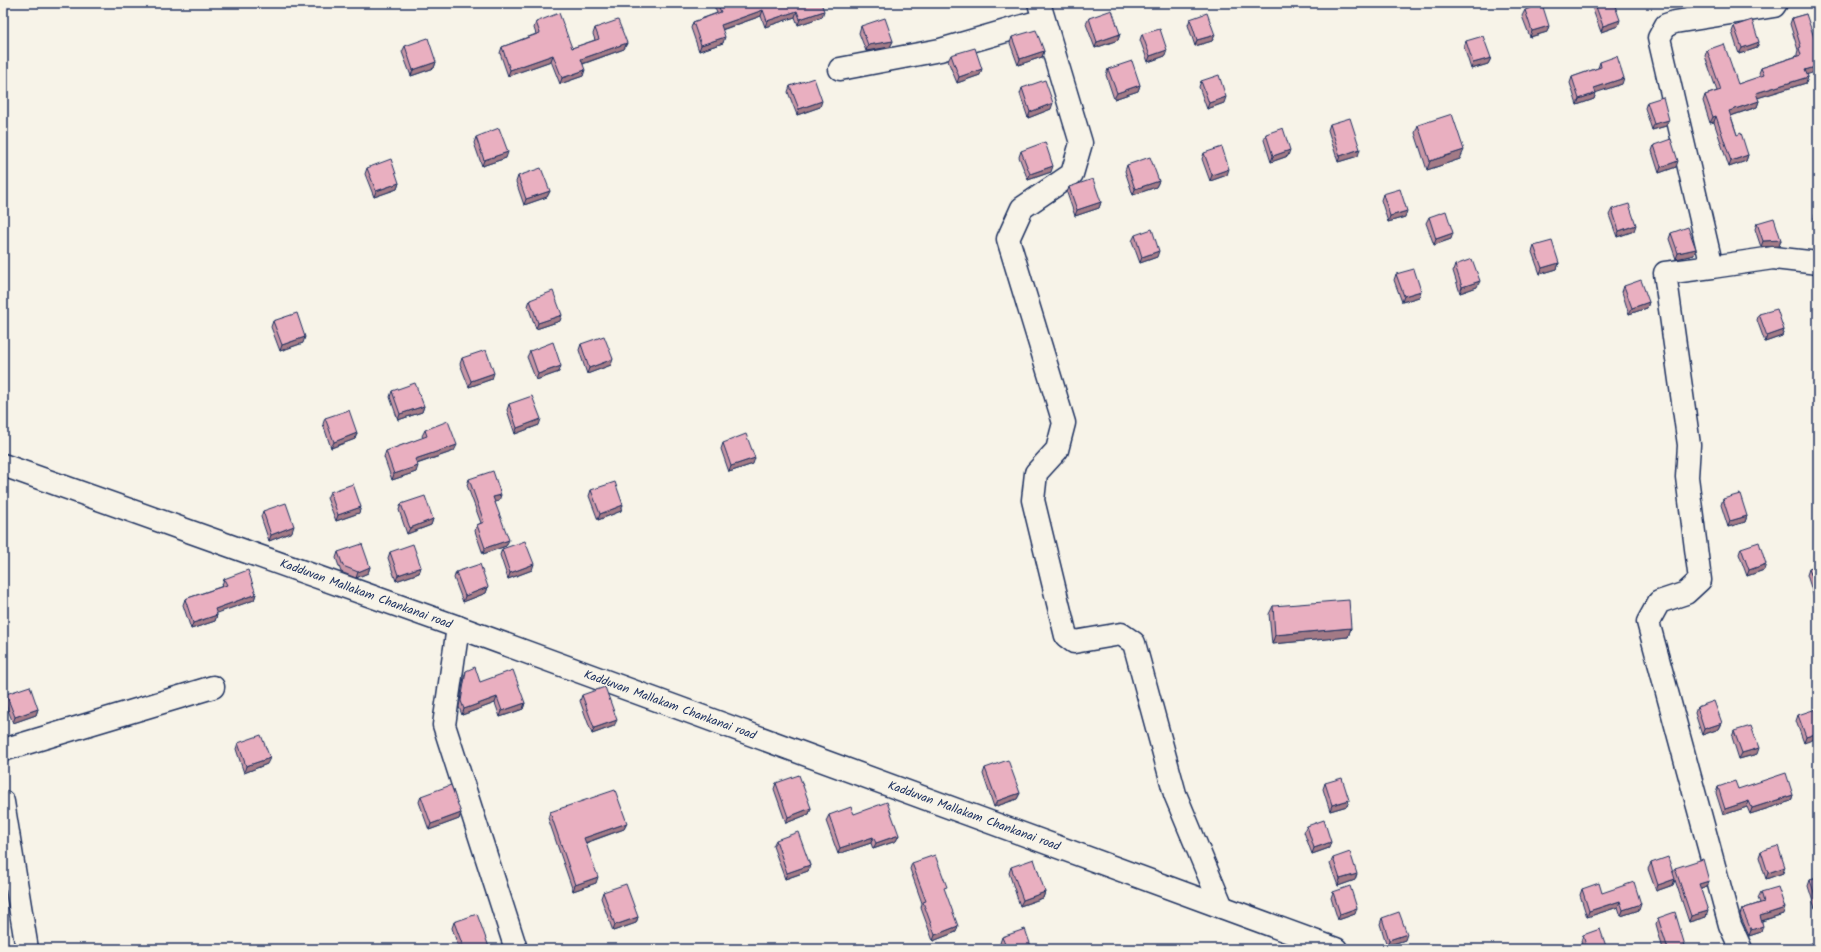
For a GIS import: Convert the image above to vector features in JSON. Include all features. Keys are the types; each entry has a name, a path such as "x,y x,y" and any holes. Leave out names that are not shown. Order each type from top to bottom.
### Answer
{"street":[{"path":"1712,267 1659,38 1666,25 1675,22 1774,6 1776,3"},
{"path":"840,69 940,50 1041,12 1081,143 1072,174 1022,208 1008,239 1064,424 1057,450 1036,473 1033,500 1066,636 1074,642 1121,634 1134,643 1175,794 1222,907"},
{"path":"1740,949 1730,926 1648,622 1659,602 1686,593 1700,580 1687,477 1689,445 1665,273 1773,258 1818,263"},
{"name":"Kadduvan Mallakam Chankanai road","path":"3,465 458,627 1336,949"},
{"path":"458,627 444,725 516,949"},
{"path":"3,750 213,687"},
{"path":"3,802 27,949"}],"building":[{"path":"717,3 821,3 824,11 800,19 797,11 767,21 763,10 721,25 725,37 701,45 693,22 721,12"},
{"path":"1614,3 1620,20 1603,26 1595,4"},
{"path":"1542,4 1549,26 1532,31 1525,10"},
{"path":"1112,10 1120,34 1097,42 1089,18"},
{"path":"559,13 572,48 599,39 595,28 618,20 627,43 581,59 585,70 562,78 553,55 510,70 502,47 540,33 536,22"},
{"path":"1207,13 1215,35 1197,40 1190,19"},
{"path":"1806,14 1818,49 1818,66 1805,70 1808,77 1756,93 1759,101 1729,111 1737,135 1741,133 1748,155 1731,161 1716,116 1713,117 1705,95 1721,90 1707,50 1724,44 1738,84 1764,75 1761,68 1801,55 1799,48 1801,47 1792,18"},
{"path":"885,18 893,41 868,45 861,26"},
{"path":"1752,20 1759,42 1742,48 1734,26"},
{"path":"1160,29 1167,50 1150,56 1142,34"},
{"path":"1036,30 1044,51 1020,59 1012,37"},
{"path":"1483,36 1491,58 1473,63 1466,41"},
{"path":"428,38 436,62 413,70 405,46"},
{"path":"975,48 982,69 959,77 951,55"},
{"path":"1617,56 1624,78 1594,88 1596,93 1579,99 1572,77 1601,67 1600,62"},
{"path":"1132,61 1140,85 1117,93 1108,69"},
{"path":"1219,75 1226,97 1209,103 1201,81"},
{"path":"814,78 822,101 799,109 790,86"},
{"path":"1045,80 1053,103 1030,112 1022,88"},
{"path":"1663,97 1669,120 1654,124 1647,102"},
{"path":"1452,114 1464,150 1430,161 1418,125"},
{"path":"1350,118 1360,149 1340,156 1330,124"},
{"path":"499,128 508,152 484,160 476,137"},
{"path":"1283,128 1290,150 1273,156 1266,134"},
{"path":"1671,139 1678,161 1661,167 1654,145"},
{"path":"1045,142 1053,166 1030,174 1021,151"},
{"path":"1222,147 1229,169 1212,175 1204,153"},
{"path":"1150,157 1159,181 1135,189 1127,165"},
{"path":"391,159 399,183 376,191 367,168"},
{"path":"541,168 550,191 526,199 518,176"},
{"path":"1093,179 1101,202 1077,210 1069,187"},
{"path":"1400,189 1407,211 1390,216 1383,194"},
{"path":"1629,204 1636,225 1619,231 1612,209"},
{"path":"1446,211 1453,233 1436,239 1429,217"},
{"path":"1774,218 1781,240 1763,241 1757,223"},
{"path":"1688,227 1696,249 1678,253 1671,233"},
{"path":"1152,229 1159,251 1142,257 1135,235"},
{"path":"1552,241 1559,263 1542,268 1534,246"},
{"path":"1472,259 1480,281 1462,287 1455,265"},
{"path":"1414,269 1421,291 1404,296 1396,274"},
{"path":"1641,280 1649,302 1632,308 1624,286"},
{"path":"553,291 562,315 538,323 530,300"},
{"path":"1777,309 1784,330 1767,336 1759,314"},
{"path":"297,313 305,337 282,345 273,321"},
{"path":"604,336 613,359 589,368 581,344"},
{"path":"553,342 561,366 538,374 530,351"},
{"path":"486,350 494,373 471,381 462,358"},
{"path":"415,383 424,406 400,414 392,391"},
{"path":"532,396 541,419 517,428 509,404"},
{"path":"349,410 357,433 334,442 325,418"},
{"path":"448,421 457,445 415,459 418,466 394,474 386,451 427,436 425,430"},
{"path":"746,434 755,458 731,466 723,443"},
{"path":"493,471 501,495 493,497 509,540 485,548 477,525 484,522 469,479"},
{"path":"615,482 623,505 600,514 591,490"},
{"path":"353,484 361,507 338,515 330,492"},
{"path":"1740,494 1747,516 1730,521 1723,499"},
{"path":"425,496 433,519 410,528 401,504"},
{"path":"286,503 294,526 271,535 263,511"},
{"path":"525,541 534,564 510,573 502,549"},
{"path":"1759,542 1766,564 1749,570 1741,548"},
{"path":"362,544 370,567 358,572 343,566 338,552"},
{"path":"413,544 421,567 398,575 390,552"},
{"path":"480,564 488,587 465,596 456,572"},
{"path":"1818,566 1818,590 1817,591 1809,569"},
{"path":"248,570 256,594 215,609 217,615 193,623 185,599 227,585 224,579"},
{"path":"1349,600 1351,628 1275,635 1273,606"},
{"path":"475,667 480,682 513,670 525,703 502,711 497,697 464,709 461,701 466,671"},
{"path":"30,686 38,709 15,717 6,694"},
{"path":"605,687 617,720 594,728 582,695"},
{"path":"1714,701 1722,723 1704,729 1697,707"},
{"path":"1816,709 1818,717 1818,733 1806,737 1798,715"},
{"path":"1751,726 1759,748 1742,753 1734,731"},
{"path":"261,735 270,758 246,766 238,743"},
{"path":"1008,760 1020,793 997,801 985,768"},
{"path":"1786,773 1793,795 1752,808 1749,801 1725,809 1718,787 1735,781 1738,789"},
{"path":"799,775 811,808 788,817 776,783"},
{"path":"1342,778 1349,800 1332,805 1325,783"},
{"path":"451,785 461,813 431,824 421,796"},
{"path":"615,790 627,823 584,838 598,877 575,885 550,812"},
{"path":"887,802 899,835 876,843 873,837 840,848 829,815 851,807 854,814"},
{"path":"1324,820 1331,842 1314,848 1307,826"},
{"path":"798,832 810,865 787,873 776,840"},
{"path":"1778,846 1785,867 1768,873 1761,851"},
{"path":"1350,852 1357,874 1340,879 1333,858"},
{"path":"935,855 947,887 944,888 958,926 935,935 923,902 926,901 912,863"},
{"path":"1668,857 1675,879 1658,885 1651,863"},
{"path":"1034,859 1045,892 1023,900 1011,867"},
{"path":"1703,859 1709,881 1699,884 1708,911 1691,916 1675,868"},
{"path":"1818,878 1818,902 1817,902 1810,880"},
{"path":"1634,882 1641,904 1623,910 1620,901 1589,911 1582,889 1599,883 1602,893"},
{"path":"626,884 638,917 615,925 603,892"},
{"path":"1350,886 1357,908 1340,914 1333,892"},
{"path":"1778,887 1785,908 1760,916 1763,926 1751,930 1742,909 1764,902 1761,892"},
{"path":"1399,912 1407,934 1389,940 1382,918"},
{"path":"1675,912 1686,949 1668,949 1658,918"},
{"path":"477,914 489,947 484,949 464,949 454,922"},
{"path":"1025,929 1032,949 1007,949 1002,937"},
{"path":"1600,929 1607,949 1587,949 1583,935"},
{"path":"1818,941 1818,949 1794,949"}]}
